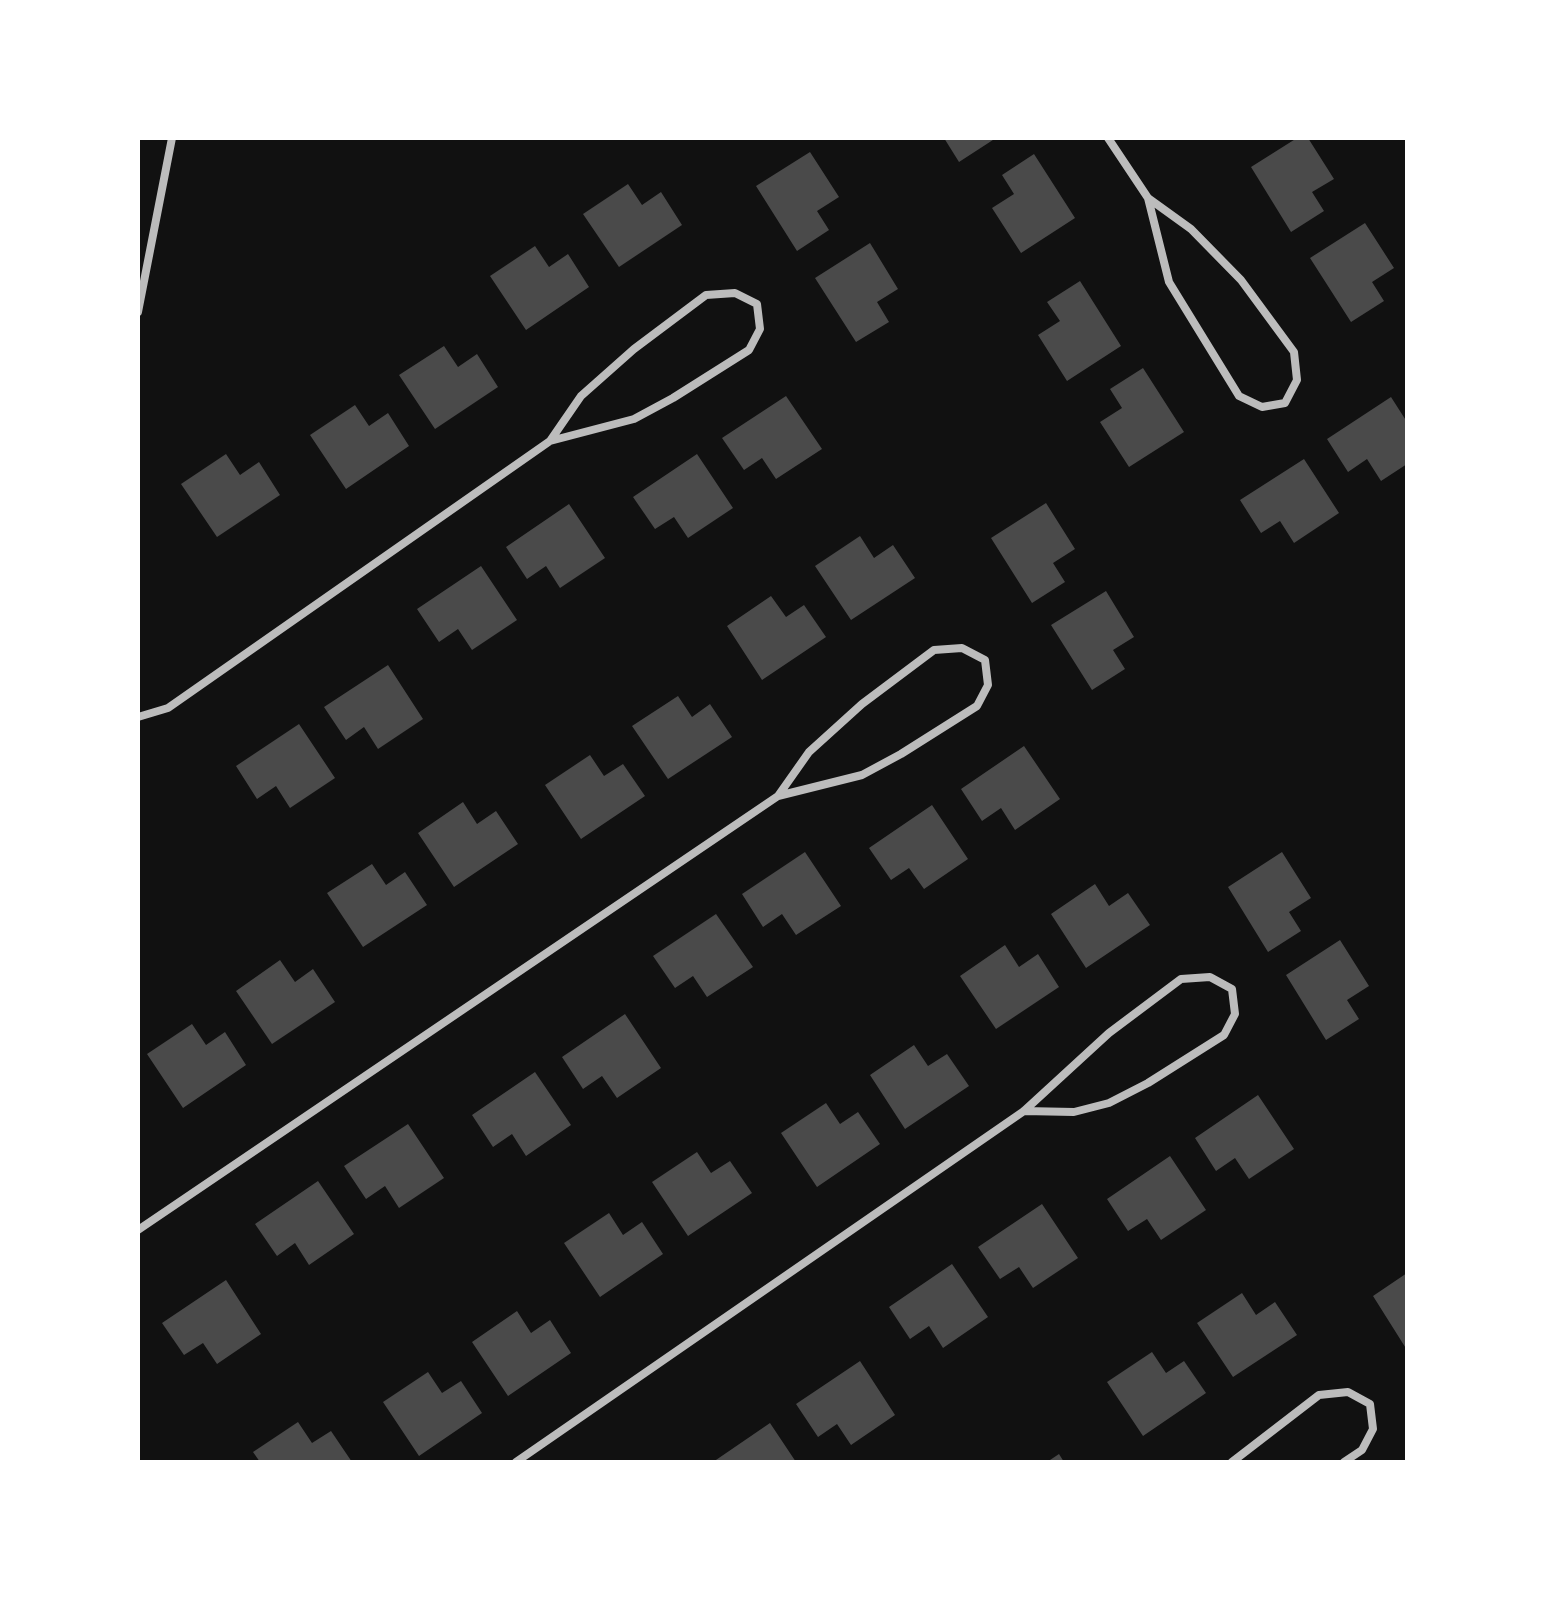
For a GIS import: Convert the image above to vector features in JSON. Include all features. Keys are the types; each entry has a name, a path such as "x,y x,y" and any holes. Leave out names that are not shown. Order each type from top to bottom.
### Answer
{"street":[{"path":"138,312 172,138"},
{"path":"1108,138 1148,198 1169,282 1239,396 1262,407 1285,403 1297,380 1294,352 1241,280 1191,229 1148,198"},
{"path":"138,717 168,708 550,441 634,419 749,350 760,329 757,304 735,293 706,295 634,349 581,396 550,441"},
{"path":"138,1230 778,796 862,775 977,706 988,685 985,660 962,648 934,650 862,704 809,752 778,796"},
{"path":"516,1462 1024,1111 1109,1033 1181,979 1210,977 1232,989 1235,1014 1224,1035 1148,1083 1109,1103 1074,1112 1024,1111"},
{"path":"1232,1462 1319,1395 1348,1392 1370,1404 1373,1429 1362,1450 1344,1462"}],"building":[{"path":"944,138 996,138 959,162"},
{"path":"1297,138 1308,138 1334,179 1312,192 1324,211 1291,232 1251,167"},
{"path":"810,152 839,197 817,211 829,230 797,251 756,186"},
{"path":"1034,154 1075,218 1021,253 992,208 1014,194 1002,175"},
{"path":"628,184 642,205 661,192 682,225 619,267 583,214"},
{"path":"1365,223 1394,268 1372,282 1384,301 1351,322 1310,258"},
{"path":"870,243 898,289 877,302 889,322 856,342 815,278"},
{"path":"535,246 549,267 568,254 589,287 526,330 490,276"},
{"path":"1080,281 1121,346 1067,381 1038,335 1060,321 1047,302"},
{"path":"444,346 458,367 477,354 498,387 435,429 399,375"},
{"path":"1143,368 1184,432 1129,467 1100,422 1122,408 1110,389"},
{"path":"786,396 822,449 776,479 762,458 744,470 722,438"},
{"path":"1391,397 1407,422 1407,464 1381,481 1367,459 1348,472 1327,439"},
{"path":"355,405 369,426 388,413 409,446 346,489 310,435"},
{"path":"226,454 240,475 259,462 280,495 217,537 181,484"},
{"path":"697,454 733,508 688,538 674,517 655,529 633,497"},
{"path":"1304,459 1339,513 1294,543 1280,521 1261,533 1240,500"},
{"path":"1046,503 1075,549 1053,563 1065,582 1032,603 991,538"},
{"path":"569,504 605,558 560,588 546,566 527,579 506,547"},
{"path":"860,536 874,558 893,545 915,578 851,620 815,566"},
{"path":"481,566 517,620 472,650 458,629 439,642 417,609"},
{"path":"1106,591 1134,637 1113,650 1125,669 1092,690 1051,625"},
{"path":"771,596 786,617 804,605 826,637 762,680 727,626"},
{"path":"388,665 423,719 378,749 364,727 346,740 324,707"},
{"path":"678,696 692,717 710,704 732,737 668,779 632,726"},
{"path":"299,724 335,778 290,808 276,786 257,799 236,766"},
{"path":"1024,746 1060,799 1015,830 1001,808 982,821 961,789"},
{"path":"590,755 604,776 623,764 645,796 581,839 545,785"},
{"path":"463,802 477,824 496,811 518,844 454,887 418,833"},
{"path":"932,805 968,859 924,889 909,868 891,880 869,848"},
{"path":"805,852 841,906 796,935 782,914 763,927 742,894"},
{"path":"1282,852 1311,898 1289,912 1301,931 1268,952 1228,887"},
{"path":"372,864 386,885 405,872 427,905 363,947 327,893"},
{"path":"1095,884 1109,906 1128,893 1150,925 1086,968 1051,914"},
{"path":"716,914 753,967 707,997 693,976 675,988 653,956"},
{"path":"1340,940 1369,986 1347,1000 1359,1019 1326,1040 1286,975"},
{"path":"1005,945 1019,967 1038,954 1059,987 996,1029 960,976"},
{"path":"280,960 295,982 313,969 335,1002 272,1044 236,991"},
{"path":"625,1014 661,1068 617,1098 602,1076 583,1089 562,1057"},
{"path":"192,1024 206,1045 225,1032 246,1065 183,1108 147,1054"},
{"path":"914,1045 928,1066 947,1054 969,1086 905,1129 870,1075"},
{"path":"535,1072 571,1125 526,1156 512,1134 493,1147 472,1115"},
{"path":"1258,1095 1294,1149 1249,1179 1235,1158 1216,1171 1195,1138"},
{"path":"826,1103 840,1124 858,1112 880,1144 817,1187 781,1133"},
{"path":"408,1124 444,1178 399,1208 385,1186 366,1199 344,1166"},
{"path":"697,1152 711,1173 730,1161 752,1193 688,1236 652,1182"},
{"path":"1170,1156 1206,1210 1161,1240 1147,1219 1128,1231 1107,1199"},
{"path":"318,1181 354,1234 309,1265 295,1243 277,1256 255,1224"},
{"path":"1042,1204 1078,1258 1033,1288 1019,1267 1000,1279 978,1247"},
{"path":"609,1213 623,1235 642,1222 663,1254 600,1297 564,1243"},
{"path":"952,1264 988,1317 943,1348 929,1326 910,1339 889,1307"},
{"path":"1407,1273 1407,1350 1373,1296"},
{"path":"226,1280 261,1334 217,1364 203,1343 184,1355 162,1323"},
{"path":"1242,1293 1256,1315 1275,1302 1297,1335 1233,1377 1197,1323"},
{"path":"517,1311 531,1333 550,1320 571,1353 508,1396 472,1342"},
{"path":"1152,1352 1166,1373 1184,1361 1206,1393 1143,1436 1107,1382"},
{"path":"860,1361 895,1415 851,1445 837,1424 818,1437 796,1404"},
{"path":"428,1372 442,1393 461,1381 482,1413 419,1456 383,1402"},
{"path":"298,1422 312,1443 331,1431 352,1462 260,1462 253,1452"},
{"path":"770,1423 796,1462 713,1462"},
{"path":"1059,1454 1064,1462 1047,1462"}]}
